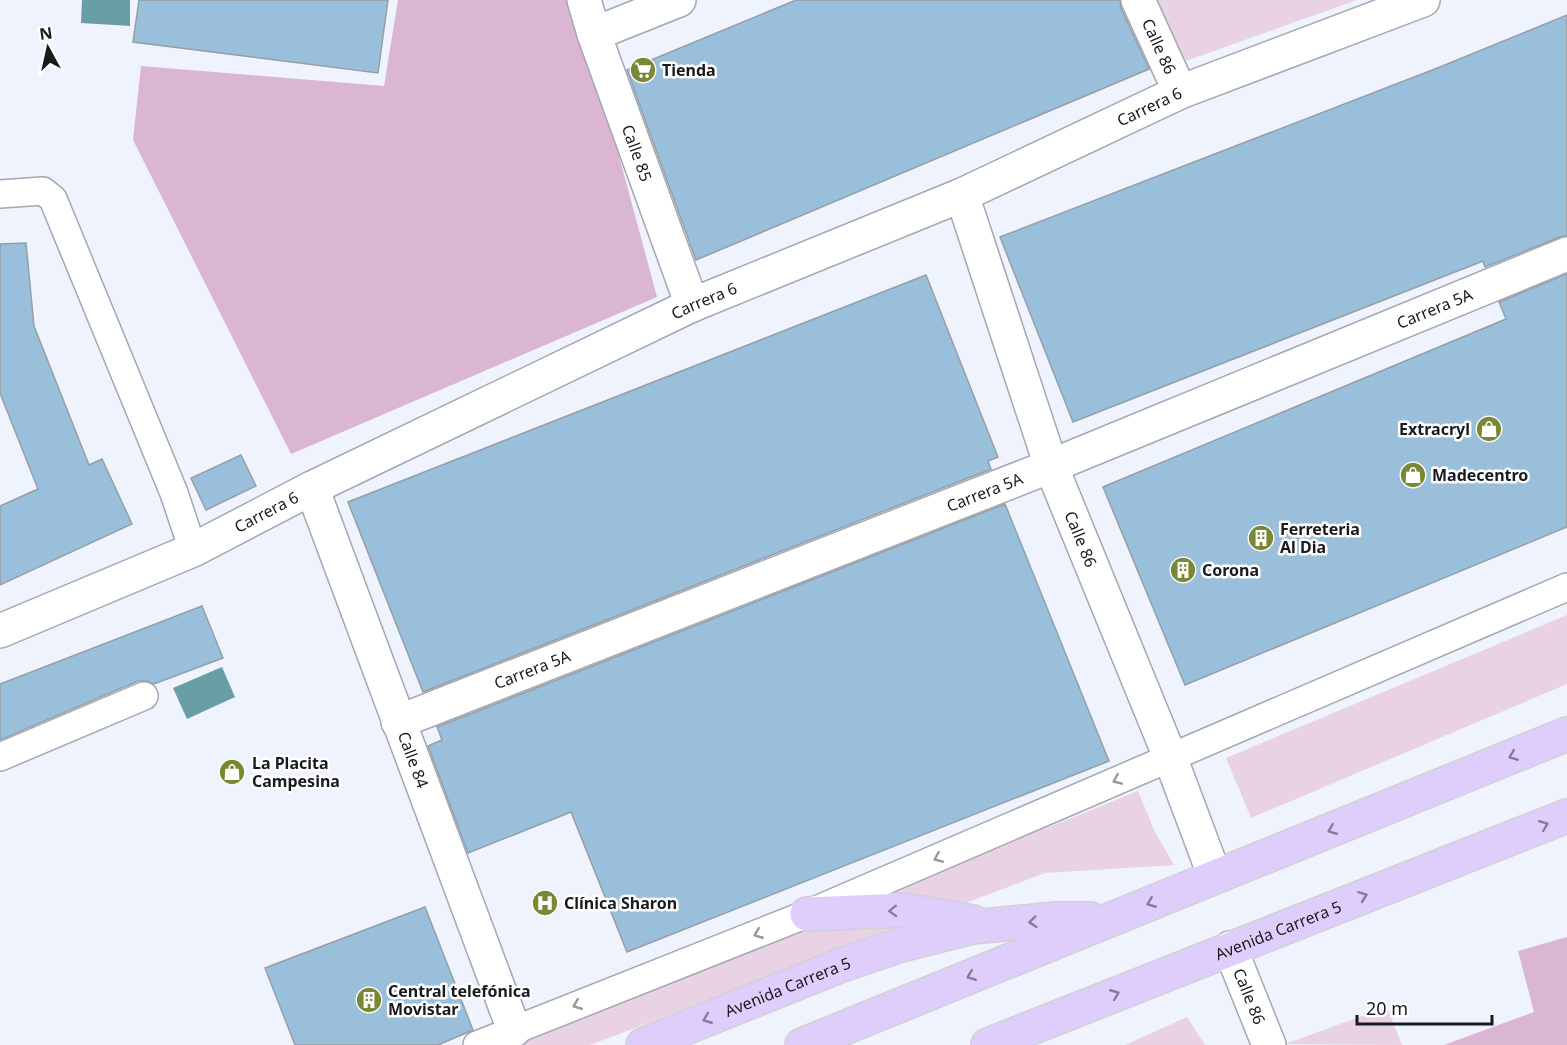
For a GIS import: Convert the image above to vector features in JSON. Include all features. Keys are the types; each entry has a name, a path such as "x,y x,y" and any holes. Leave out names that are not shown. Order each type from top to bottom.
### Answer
{"main road":[{"name":"Avenida Carrera 5","path":"802,1045 1567,734"},
{"name":"Avenida Carrera 5","path":"988,1045 1567,816"},
{"path":"807,914 904,910 992,926"},
{"name":"Avenida Carrera 5","path":"643,1045 839,966 901,945 972,927 1056,919 1113,918"},
{"path":"1031,1045 1061,1015"}],"street":[{"name":"Calle 85","path":"584,0 594,34 692,305"},
{"path":"594,34 679,0"},
{"name":"Calle 86","path":"1138,0 1180,92"},
{"name":"Carrera 6","path":"0,631 193,550 312,488 692,305 962,195 1180,92 1423,0"},
{"name":"Calle 86","path":"962,195 1051,466 1170,757 1215,877"},
{"name":"Carrera 5A","path":"398,722 1051,466 1567,254"},
{"name":"Calle 84","path":"312,488 514,1030"},
{"name":"Calle 86","path":"1230,948 1269,1045"}],"lane":[{"path":"0,194 43,191 53,199 174,493 193,550"},
{"path":"477,1045 807,914 1567,587"},
{"path":"0,757 144,696"}],"shaded area":[{"path":"398,0 577,0 657,297 291,454 133,140 141,66 384,86"},
{"path":"1153,0 1357,0 1183,62"},
{"path":"1567,615 1567,684 1251,818 1226,758"},
{"path":"1138,791 1155,832 1174,865 1045,873 590,1045 510,1045"},
{"path":"1567,937 1567,1045 1444,1045 1534,1012 1518,951"},
{"path":"1387,1007 1402,1045 1285,1044"},
{"path":"1187,1017 1205,1045 1125,1045"}],"water":[{"path":"82,0 130,0 130,26 81,23"},
{"path":"222,667 235,697 187,719 173,688"}],"building":[{"path":"139,0 388,0 378,73 133,42"},
{"path":"796,0 1120,0 1121,8 1149,69 696,260 627,70"},
{"path":"1567,15 1567,236 1485,267 1483,261 1073,422 1000,237 1440,67"},
{"path":"26,243 34,326 89,465 102,459 132,524 0,585 0,506 38,489 0,393 0,244"},
{"path":"1567,274 1567,527 1185,685 1103,487 1506,319 1499,302"},
{"path":"926,275 998,457 988,461 991,469 423,692 348,502"},
{"path":"241,455 256,486 206,510 191,478"},
{"path":"1005,504 1109,761 627,952 571,812 468,853 428,746 442,740 437,727"},
{"path":"202,606 223,658 154,684 138,681 0,740 0,684"},
{"name":"Central telefónica Movistar","path":"425,907 473,1030 438,1045 295,1045 265,968"}],"place":[{"name":"Tienda","path":"643,70"},
{"name":"Extracryl","path":"1489,429"},
{"name":"Madecentro","path":"1413,475"},
{"name":"Ferreteria Al Dia","path":"1261,538"},
{"name":"Corona","path":"1183,570"},
{"name":"La Placita Campesina","path":"232,772"},
{"name":"Clínica Sharon","path":"545,903"},
{"name":"Central telefónica Movistar","path":"369,1000"}]}
